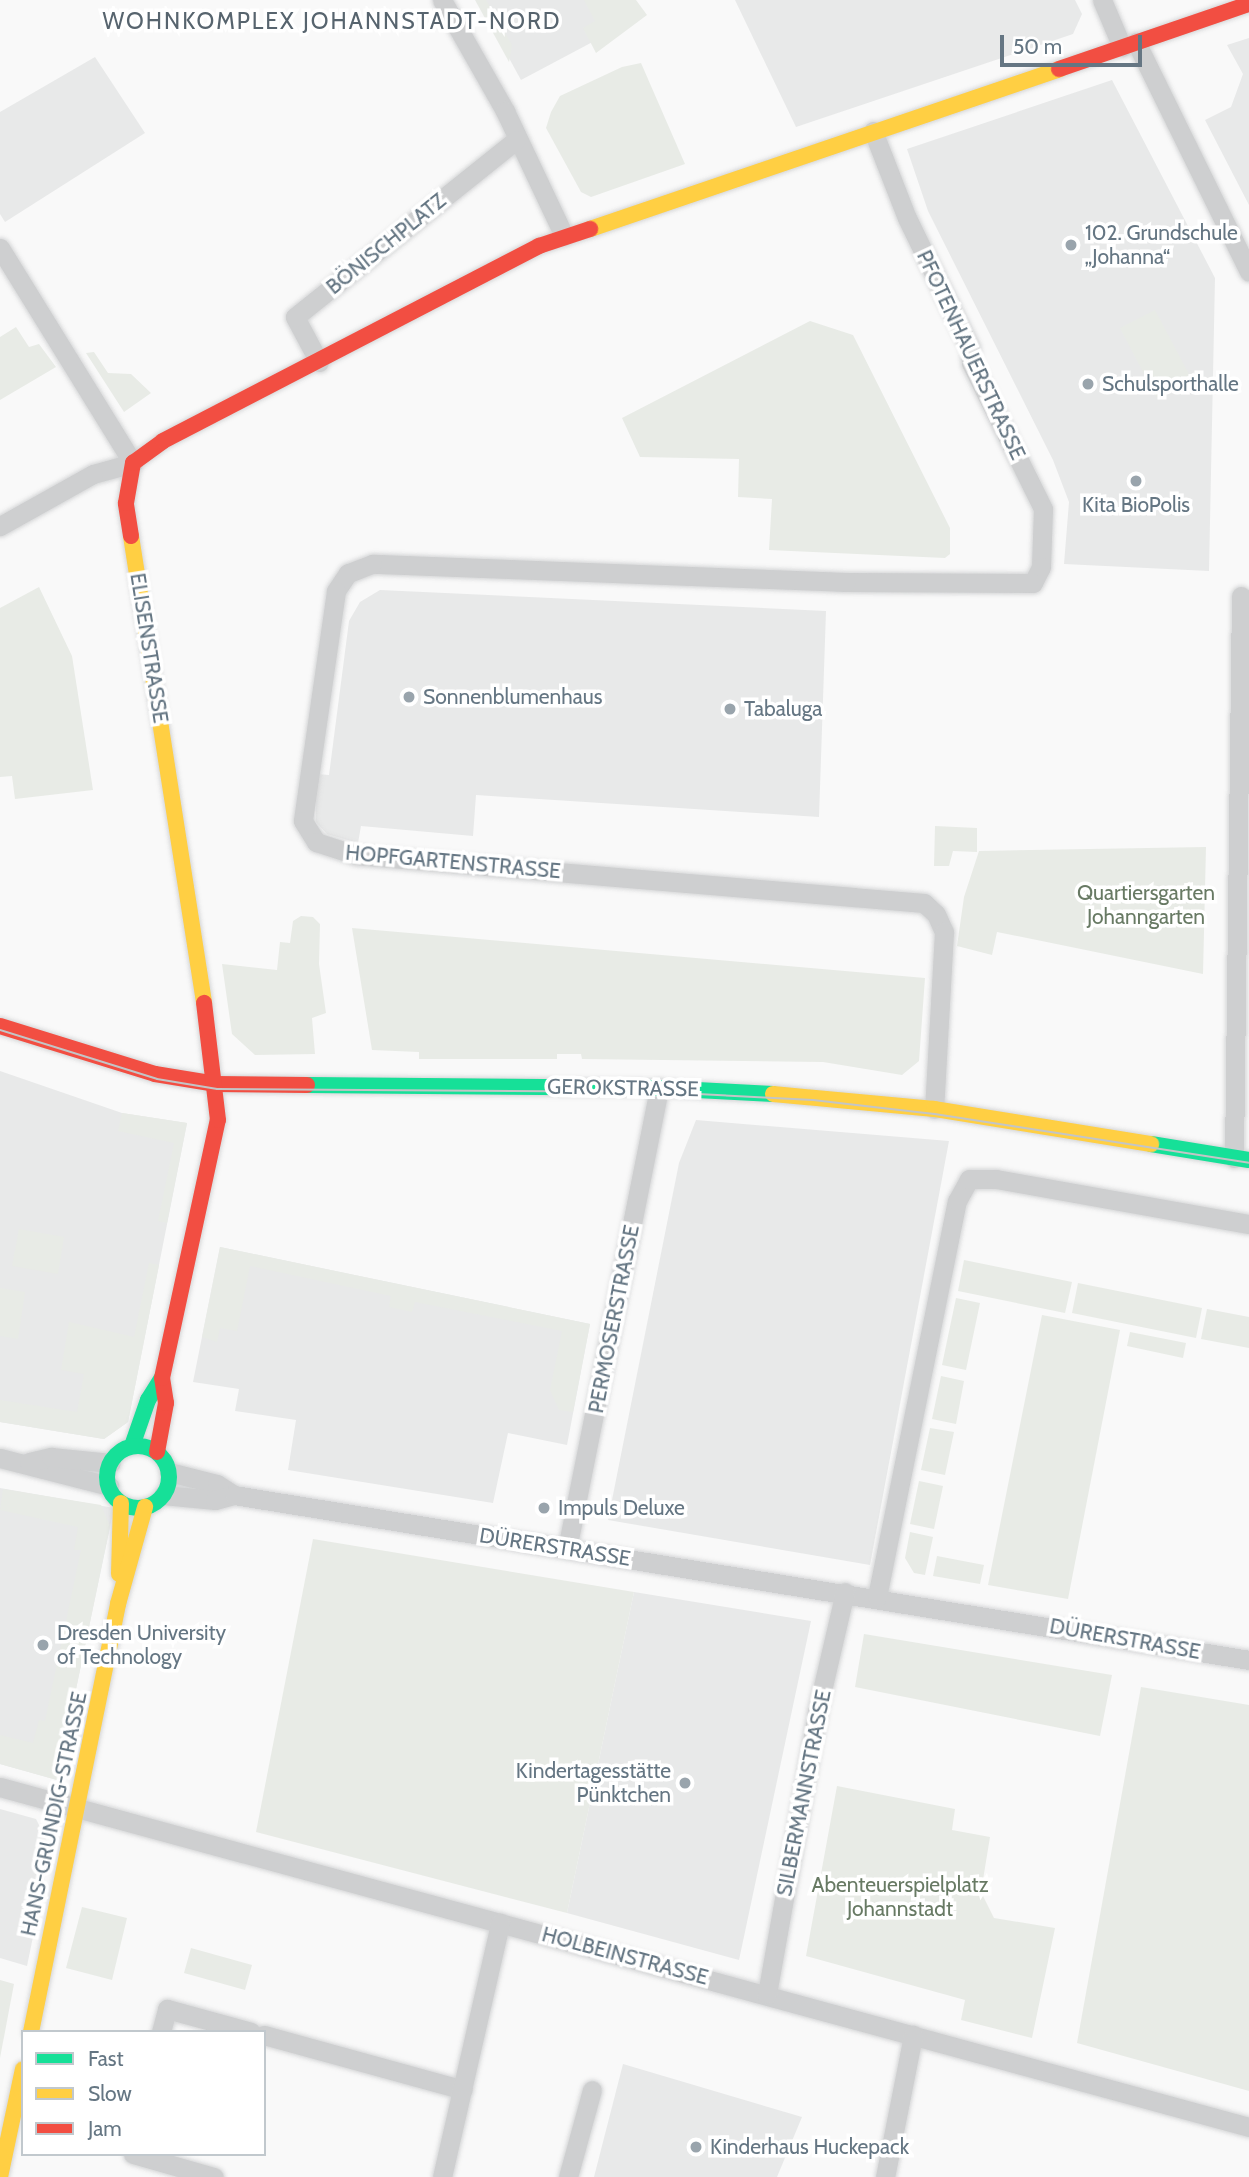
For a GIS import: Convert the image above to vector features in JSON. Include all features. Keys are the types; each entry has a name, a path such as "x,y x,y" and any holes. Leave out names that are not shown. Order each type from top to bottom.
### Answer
{"street":[{"path":"442,0 565,236"},
{"path":"1102,0 1129,45 1249,272"},
{"path":"0,526 93,474 133,463 163,441 319,362 530,249 1249,4"},
{"name":"PFOTENHAUERSTRASSE","path":"873,131 907,218 970,348 971,363 1043,509 1041,567 1034,583"},
{"name":"BÖNISCHPLATZ","path":"319,362 295,317 516,140"},
{"path":"0,248 133,463"},
{"name":"ELISENSTRASSE","path":"133,463 126,503 216,1084"},
{"name":"HOPFGARTENSTRASSE","path":"934,1109 944,932 936,914 924,903 356,855 316,842 303,821 302,804 336,591 348,573 372,564 846,582 1034,583"},
{"path":"1241,596 1242,1159"},
{"name":"GEROKSTRASSE","path":"0,1026 155,1074 216,1084 659,1088 802,1096 934,1109 1242,1159"},
{"path":"0,1458 29,1462 51,1457 111,1463 132,1446 148,1400 162,1378 216,1130 216,1084"},
{"name":"PERMOSERSTRASSE","path":"567,1549 659,1088"},
{"path":"877,1597 957,1201 970,1179 996,1179 1249,1224"},
{"path":"111,1463 109,1486 121,1503 145,1507 163,1495 169,1472 157,1452 166,1403 162,1378"},
{"path":"132,1446 157,1452"},
{"path":"29,1462 47,1472 109,1486"},
{"name":"DÜRERSTRASSE","path":"169,1472 218,1485 234,1495 877,1597 1249,1660"},
{"name":"DÜRERSTRASSE","path":"163,1495 215,1500 234,1495"},
{"name":"HANS-GRUNDIG-STRASSE","path":"118,1604 121,1503"},
{"name":"HANS-GRUNDIG-STRASSE","path":"31,2030 118,1604 145,1507"},
{"name":"SILBERMANNSTRASSE","path":"767,1994 817,1712 845,1592"},
{"name":"HOLBEINSTRASSE","path":"0,1787 78,1806 1249,2127"},
{"path":"442,2177 500,1923"},
{"path":"162,2030 167,2009 244,2030"},
{"path":"885,2177 913,2035"},
{"path":"266,2036 463,2090"},
{"path":"0,2177 21,2078"},
{"path":"568,2177 592,2090"},
{"path":"140,2156 214,2177"}],"shaded area":[{"path":"477,0 600,0 617,29 521,80"},
{"path":"735,0 1075,0 1082,14 1073,34 796,127"},
{"path":"1249,38 1249,205 1205,120 1231,107 1243,74 1227,45"},
{"path":"95,57 145,133 5,222 0,214 0,112"},
{"name":"102. Grundschule „Johanna“","path":"1112,80 1215,278 1209,571 1064,564 1069,502 1053,460 928,211 907,149"},
{"path":"380,590 826,611 819,817 476,795 473,836 361,826 358,843 327,834 316,822 316,774 329,775 349,621 360,602"},
{"path":"0,1071 122,1113 187,1123 128,1422 104,1439 0,1422"},
{"path":"696,1120 949,1141 870,1565 608,1520 679,1163"},
{"path":"220,1247 590,1324 567,1445 508,1433 493,1503 288,1470 296,1420 235,1411 239,1389 193,1382"},
{"name":"Dresden University of Technology","path":"0,1488 114,1508 57,1780 0,1764"},
{"name":"Kindertagesstätte Pünktchen","path":"634,1592 811,1621 739,1960 567,1913"},
{"path":"0,1809 36,1819 51,1849 27,1966 0,1958"},
{"name":"Kinderhaus Huckepack","path":"623,2064 802,2117 777,2177 594,2177"}],"green space":[{"path":"475,0 486,0 512,45 509,62"},
{"path":"584,0 636,0 647,15 596,53 583,28 595,21"},
{"path":"641,63 685,164 591,197 581,192 546,128 551,112 560,96 622,67"},
{"path":"1155,310 1191,378 1156,397 1120,328"},
{"path":"810,321 853,335 950,528 950,554 945,558 769,550 772,499 738,497 739,459 640,457 622,418"},
{"path":"16,327 29,347 39,344 56,367 0,400 0,337"},
{"path":"94,352 108,373 131,374 151,393 124,412 86,353"},
{"path":"39,587 72,656 93,790 15,799 12,776 0,777 0,608"},
{"path":"935,826 977,828 977,852 953,851 949,866 934,866"},
{"name":"Quartiersgarten Johanngarten","path":"1206,847 1203,974 997,932 992,955 957,946 964,897 979,851"},
{"path":"301,916 313,917 320,924 319,964 326,1013 312,1018 315,1054 255,1055 232,1034 222,964 277,970 280,942 290,943 293,921"},
{"path":"352,928 925,978 919,1061 902,1075 823,1062 582,1059 581,1054 557,1054 557,1059 419,1059 419,1052 372,1050"},
{"path":"122,1113 187,1123 167,1223 158,1221 174,1143 118,1131"},
{"path":"19,1229 64,1237 58,1274 12,1266"},
{"path":"220,1247 590,1324 573,1412 559,1410 550,1390 562,1331 415,1302 412,1312 389,1307 391,1296 250,1266 237,1331 220,1328 217,1342 202,1337"},
{"path":"964,1260 1072,1282 1065,1313 958,1291"},
{"path":"149,1263 159,1265 128,1422 104,1439 0,1422 0,1400 77,1412 84,1374 61,1370 69,1322 134,1337"},
{"path":"1078,1283 1202,1308 1196,1338 1072,1313"},
{"path":"0,1288 25,1292 18,1339 0,1336"},
{"path":"956,1298 980,1303 966,1370 942,1365"},
{"path":"1207,1309 1249,1317 1249,1348 1201,1339"},
{"path":"1042,1315 1120,1330 1068,1599 988,1585"},
{"path":"1130,1332 1186,1343 1183,1358 1127,1346"},
{"path":"941,1376 964,1381 956,1424 932,1419"},
{"path":"930,1428 954,1432 945,1475 921,1470"},
{"path":"919,1481 943,1486 934,1529 910,1524"},
{"path":"3,1489 101,1505 110,1526 57,1780 0,1764 0,1735 33,1743 39,1720 45,1721 81,1550 74,1550 78,1527 0,1510"},
{"path":"910,1532 933,1537 925,1575 914,1573 905,1558"},
{"path":"313,1539 634,1592 567,1913 256,1832"},
{"path":"937,1556 984,1565 980,1584 933,1576"},
{"path":"864,1634 1112,1675 1100,1736 855,1687"},
{"path":"1141,1687 1249,1705 1249,2091 1077,2043"},
{"name":"Abenteuerspielplatz Johannstadt","path":"837,1786 955,1809 952,1830 990,1837 981,1892 994,1918 1055,1928 1032,2038 961,2020 965,2000 806,1956"},
{"path":"82,1907 127,1918 112,1980 66,1968"},
{"path":"191,1948 252,1965 245,1990 184,1973"},
{"path":"0,1980 14,1984 0,2058"}],"tram line":[{"path":"0,1030 157,1079 217,1089 659,1092 813,1100 934,1114 1249,1163"}],"traffic: fast":[{"path":"307,1085 659,1088 773,1094"},
{"path":"1151,1144 1249,1160"},
{"path":"132,1446 148,1400 162,1378"},
{"path":"138,1446 160,1455 169,1477 160,1499 138,1508 116,1499 107,1477 116,1455 138,1446"}],"traffic: slow":[{"path":"590,229 1059,69"},
{"path":"131,536 204,1003"},
{"path":"773,1094 934,1109 1151,1144"},
{"path":"119,1574 121,1503"},
{"path":"31,2030 118,1604 145,1507"},
{"path":"0,2177 21,2078"}],"traffic: jam":[{"path":"1059,69 1249,4"},
{"path":"131,536 126,503 133,463 163,441 539,246 590,229"},
{"path":"157,1452 166,1403 162,1378 218,1120 204,1003"},
{"path":"0,1026 155,1074 216,1084 307,1085"}],"place":[{"name":"102. Grundschule „Johanna“","path":"1071,245"},
{"name":"Schulsporthalle","path":"1088,384"},
{"name":"Kita BioPolis","path":"1136,481"},
{"name":"Sonnenblumenhaus","path":"409,697"},
{"name":"Tabaluga","path":"730,709"},
{"name":"Impuls Deluxe","path":"544,1508"},
{"name":"Dresden University of Technology","path":"43,1645"},
{"name":"Kindertagesstätte Pünktchen","path":"685,1783"},
{"name":"Kinderhaus Huckepack","path":"696,2147"}],"district":[{"name":"WOHNKOMPLEX JOHANNSTADT-NORD","path":"332,21"}]}
